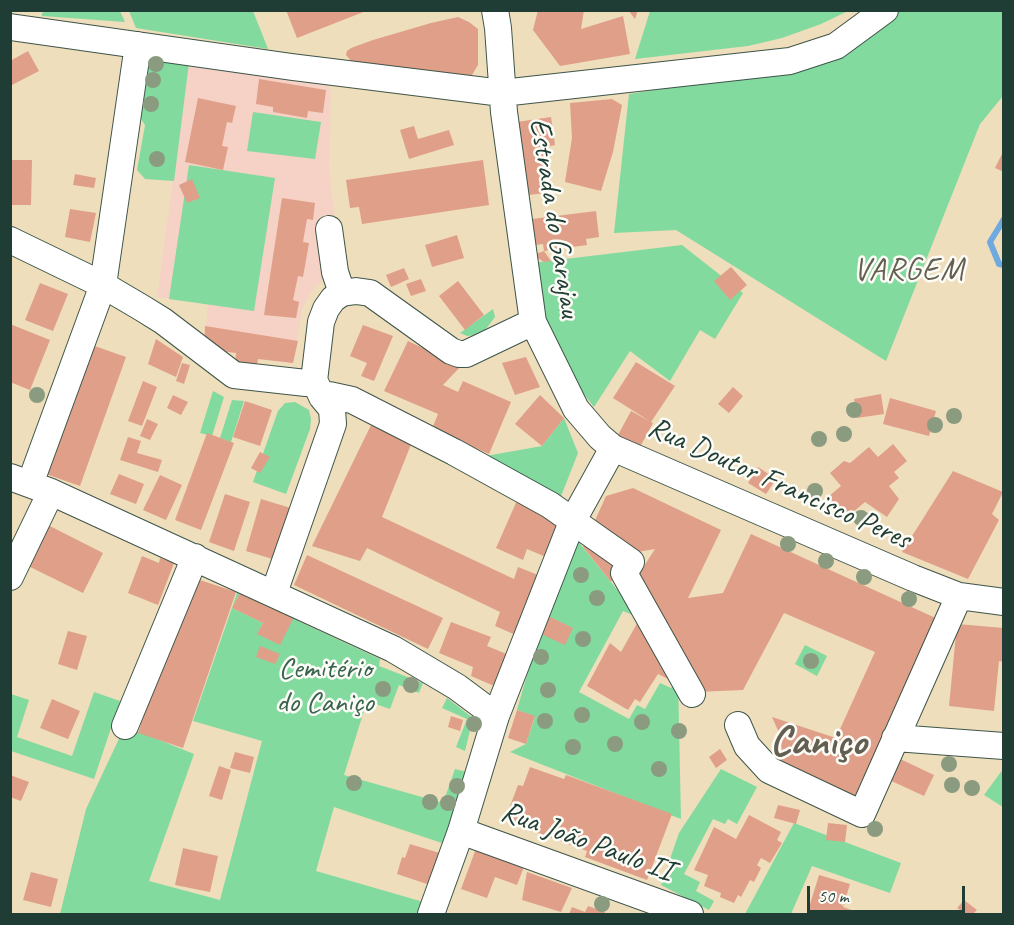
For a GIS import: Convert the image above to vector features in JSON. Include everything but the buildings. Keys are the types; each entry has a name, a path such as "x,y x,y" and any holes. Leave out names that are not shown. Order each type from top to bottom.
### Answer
{"street":[{"path":"10,27 292,67 502,93 790,61 836,46 885,10"},
{"name":"Estrada do Garajau","path":"500,16 502,93 532,322 576,409 600,438 613,448"},
{"path":"10,577 30,484 103,285 138,45"},
{"path":"329,229 335,272 342,292"},
{"path":"10,240 103,285 163,321 234,375 306,383 329,395 352,400 550,505 631,562 624,573 692,694"},
{"path":"274,593 333,424 332,409 318,389 321,322 333,299 342,292 370,293 451,351 459,354 466,354 532,322"},
{"name":"Rua Doutor Francisco Peres","path":"431,915 461,831 496,716 572,522 613,448 863,558 958,596 1004,602"},
{"path":"30,484 195,557 393,649 457,687 496,716"},
{"path":"125,726 195,557"},
{"path":"738,725 747,746 769,770 862,814 958,596"},
{"path":"895,738 1004,746"},
{"name":"Rua João Paulo II","path":"461,831 690,915"}],"shaded area":[{"path":"189,63 329,86 331,93 329,166 340,268 311,292 302,309 293,363 259,359 256,371 235,367 236,353 204,349 208,304 157,297"}],"green space":[{"path":"50,10 120,11 125,22 42,16 42,13"},
{"path":"650,10 848,11 821,24 782,38 748,46 635,59"},
{"path":"129,11 253,11 268,49 136,28"},
{"path":"893,11 1003,11 1003,96 980,124 886,361 676,230 614,233 629,94 811,66"},
{"path":"153,60 189,63 174,181 145,179 137,170 145,125 137,113 139,71"},
{"path":"253,112 321,122 315,159 247,151"},
{"path":"189,165 275,178 254,311 169,299"},
{"path":"682,245 743,293 715,339 700,330 670,381 630,351 594,407 580,389 543,317 532,263"},
{"path":"493,309 495,317 486,329 477,335 467,336 460,333"},
{"path":"213,391 224,397 212,436 200,433"},
{"path":"232,400 244,401 231,442 220,438"},
{"path":"295,402 309,410 311,419 310,429 286,494 253,482 278,411 285,403"},
{"path":"564,418 578,453 556,509 469,459 542,446"},
{"path":"577,540 640,618 623,611 579,692 629,719 637,705 645,709 660,683 671,688 678,678 681,819 510,752 526,744 535,717 517,710 539,633"},
{"name":"Cemitério do Caniço","path":"238,590 241,591 232,608 263,623 258,633 294,617 298,621 380,659 379,666 423,683 419,693 399,685 390,709 367,701 344,775 443,803 455,769 467,772 445,844 334,807 316,871 434,905 431,914 60,914 86,809 125,726 194,754 149,881 220,900 262,741 193,721"},
{"path":"805,645 827,656 817,676 795,664"},
{"path":"94,692 120,701 94,779 11,751 11,694 29,700 17,737 72,756"},
{"path":"447,698 473,718 465,751 456,747 467,719 442,708"},
{"path":"721,769 757,787 737,824 728,819 725,824 713,819 684,874 700,882 696,891 714,901 709,910 661,885 679,833"},
{"path":"1003,769 1003,807 984,795"},
{"path":"794,823 901,863 890,893 812,866 791,914 745,914"}],"waterway":[{"path":"1004,219 990,242 999,264 1004,265"}],"district":[{"name":"VARGEM","path":"909,271"},
{"name":"Caniço","path":"818,743"}]}
